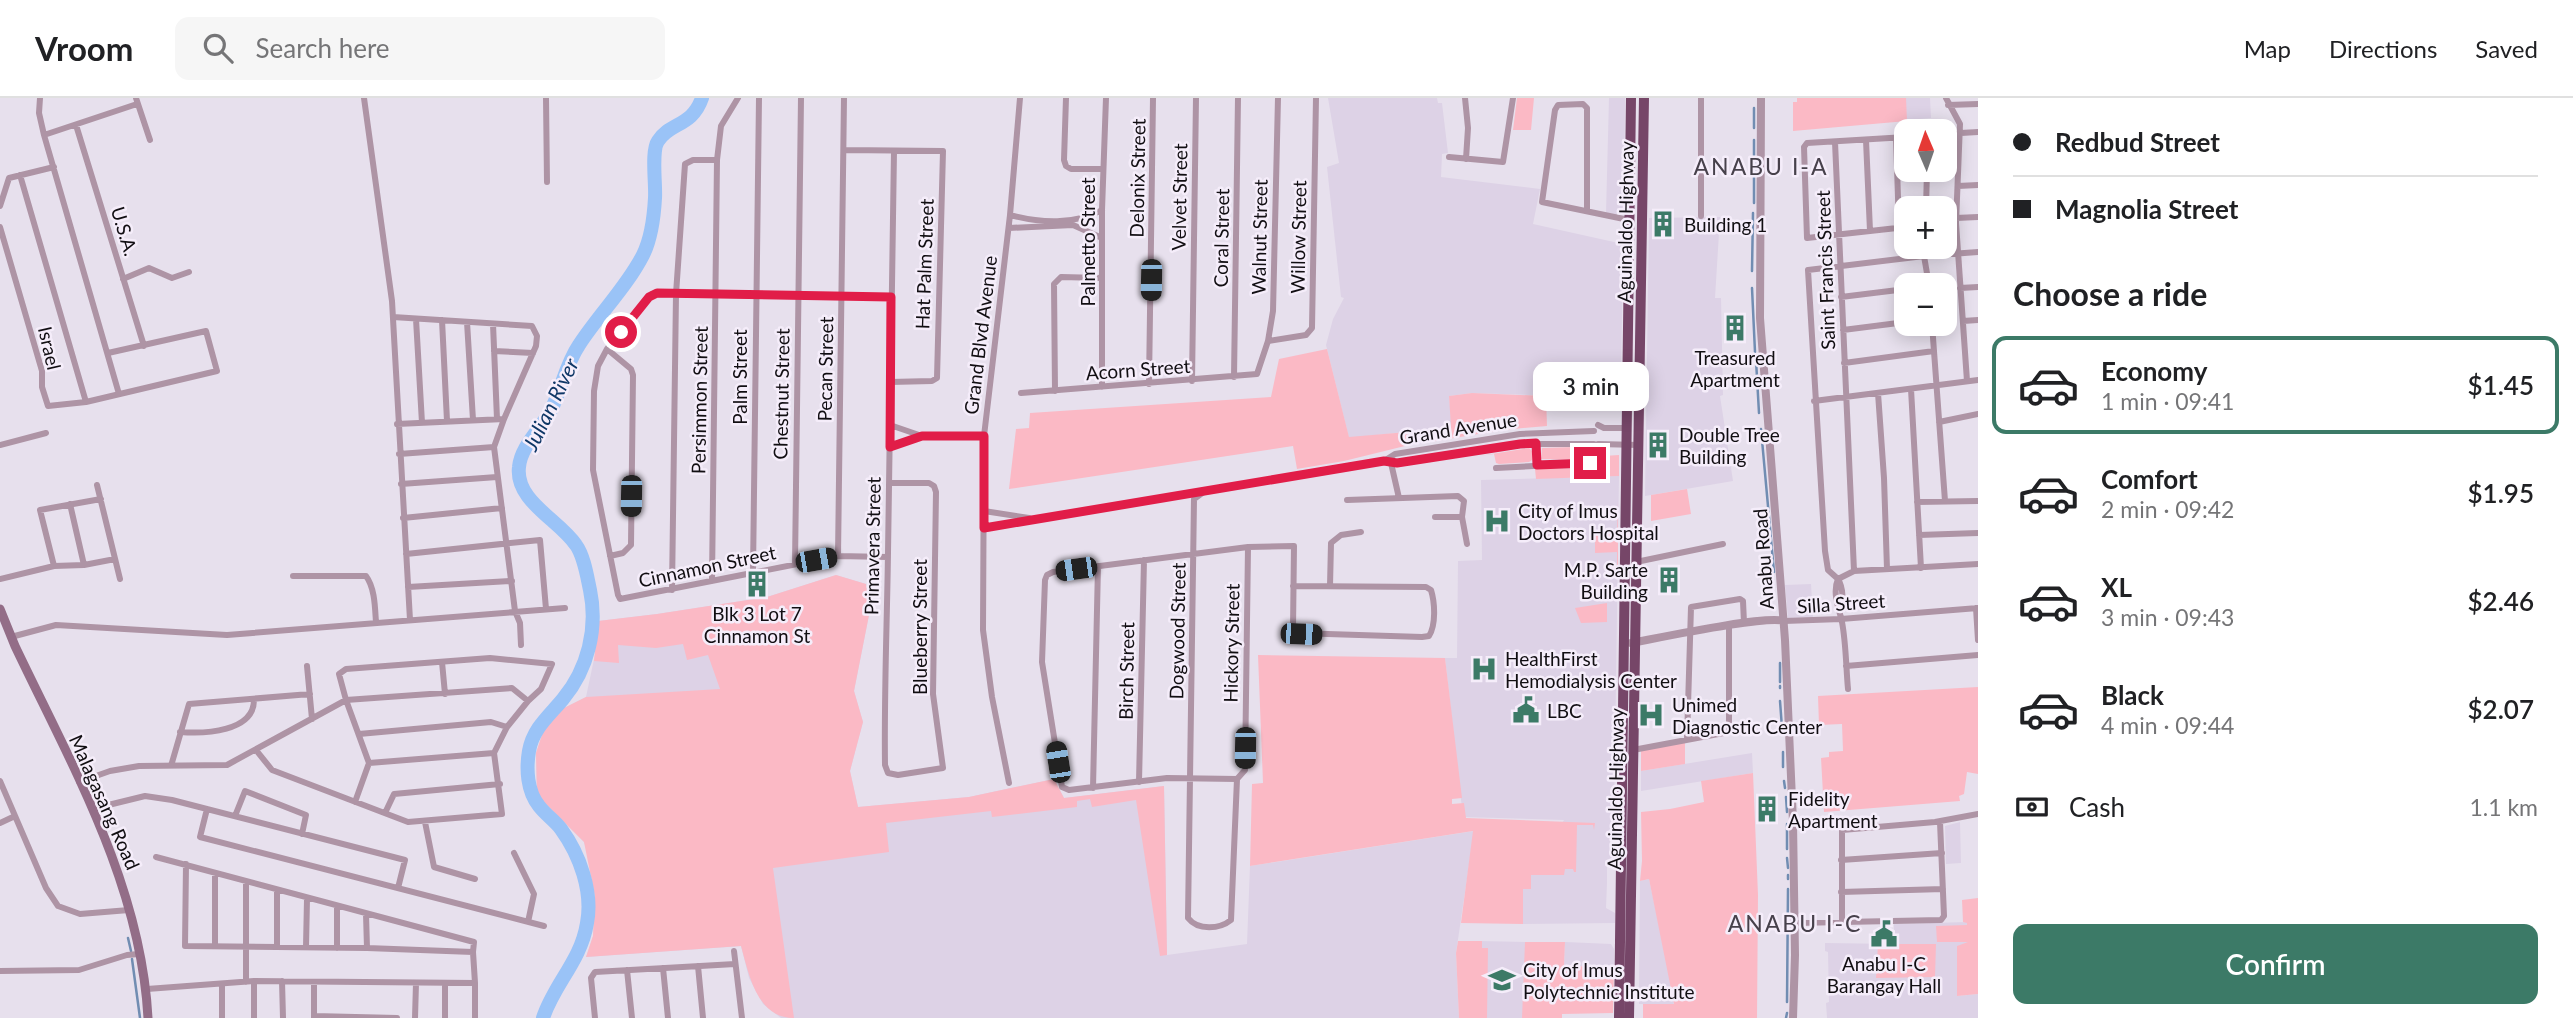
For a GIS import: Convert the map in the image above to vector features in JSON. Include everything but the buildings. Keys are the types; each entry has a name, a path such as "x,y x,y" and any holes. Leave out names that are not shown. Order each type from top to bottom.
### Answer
{"highway":[{"name":"Aguinaldo Highway","path":"1629,1018 1633,750 1627,445 1631,98"},
{"name":"Aguinaldo Highway","path":"1619,1018 1629,643 1636,562 1644,98"}],"main road":[{"name":"Malagasang Road","path":"0,609 116,865 147,989 148,1018"}],"street":[{"path":"40,98 39,113 44,135 119,394"},
{"path":"364,98 393,317 410,620"},
{"path":"546,98 547,182"},
{"name":"Persimmon Street","path":"712,581 717,160 720,126 738,98"},
{"name":"Palm Street","path":"753,572 759,98"},
{"name":"Chestnut Street","path":"795,564 801,98"},
{"name":"Pecan Street","path":"838,556 844,98"},
{"name":"Grand Blvd Avenue","path":"1009,783 992,697 984,630 984,436 1009,228 1020,98"},
{"path":"1066,98 1066,166 1071,169 1103,169"},
{"name":"Palmetto Street","path":"1102,387 1102,210 1106,98"},
{"name":"Delonix Street","path":"1149,384 1153,98"},
{"name":"Velvet Street","path":"1192,381 1196,98"},
{"name":"Coral Street","path":"1234,377 1238,98"},
{"name":"Walnut Street","path":"1257,374 1268,341 1273,311 1278,98"},
{"name":"Willow Street","path":"1268,341 1306,335 1312,328 1316,98"},
{"path":"1465,98 1468,128 1466,159"},
{"path":"1449,157 1503,162 1513,98"},
{"path":"1701,98 1701,216"},
{"name":"Anabu Road","path":"1761,98 1760,327 1784,621 1793,822 1793,1018"},
{"path":"44,135 136,101 150,140"},
{"path":"1947,102 1978,104"},
{"path":"1947,102 1959,119 1957,202"},
{"path":"1587,211 1587,108 1583,104 1560,105 1555,110 1542,202 1629,220"},
{"name":"U.S.A.","path":"76,125 144,346"},
{"path":"1957,133 1978,132"},
{"path":"1894,137 1805,145 1807,238 1894,228"},
{"path":"1866,140 1870,231"},
{"name":"Saint Francis Street","path":"1835,142 1854,571"},
{"path":"844,150 894,151"},
{"name":"Hat Palm Street","path":"890,382 937,379 943,151 894,151"},
{"name":"Primavera Street","path":"888,773 885,765 884,670 894,151"},
{"path":"672,590 676,294 685,164 693,160 717,160"},
{"path":"0,206 9,178 54,167"},
{"path":"20,175 86,402"},
{"path":"1958,187 1978,185"},
{"path":"1009,228 1088,218 1102,210"},
{"path":"1010,215 1073,225 1102,239"},
{"path":"1957,218 1978,217"},
{"name":"Israel","path":"0,227 42,371 46,404 51,407 86,402 217,371 206,331 144,346"},
{"path":"1967,381 1957,254 1978,252"},
{"path":"1839,579 1831,575 1827,567 1814,401 1808,270 1896,259"},
{"path":"123,279 149,268 172,278 189,272"},
{"path":"1055,391 1056,279 1102,278"},
{"path":"1960,288 1978,287"},
{"path":"1841,297 1894,290"},
{"path":"607,349 631,369 633,375 631,545 623,553 610,556 593,470 594,391 598,366 607,349 649,297 657,293 891,297"},
{"path":"393,317 532,326 537,335 533,353 500,419 494,447 521,645"},
{"path":"416,318 422,423"},
{"path":"442,320 447,421"},
{"path":"1962,321 1978,320"},
{"path":"467,322 473,420"},
{"path":"493,324 500,419"},
{"path":"1843,330 1894,324"},
{"path":"1933,336 1945,501"},
{"path":"108,353 144,346"},
{"path":"494,351 533,353"},
{"path":"1844,363 1934,351"},
{"name":"Acorn Street","path":"1021,393 1257,374"},
{"path":"1814,401 1978,380"},
{"path":"1911,389 1921,568"},
{"path":"1878,393 1887,569"},
{"path":"1939,422 1978,414"},
{"path":"397,424 500,419"},
{"path":"890,425 922,436 984,436"},
{"name":"Grand Avenue","path":"1388,462 1395,454 1451,444 1536,433 1627,428"},
{"path":"0,445 46,433"},
{"path":"1536,433 1537,465"},
{"path":"890,447 922,436"},
{"name":"Grand Avenue","path":"984,528 1388,462 1504,446 1536,443 1582,444 1591,449 1598,446 1639,446"},
{"path":"1451,444 1452,454"},
{"path":"399,454 494,447"},
{"path":"1388,462 1399,498"},
{"path":"1496,468 1590,463"},
{"path":"401,484 497,478"},
{"name":"Blueberry Street","path":"888,773 898,775 943,768 933,694 934,486 929,483 889,482"},
{"path":"97,485 120,579"},
{"name":"Dogwood Street","path":"1190,778 1194,499 1205,491"},
{"path":"1347,500 1458,496 1465,506 1462,517 1467,544"},
{"path":"54,565 40,510 101,499"},
{"path":"1917,502 1978,501"},
{"path":"70,505 84,565"},
{"path":"403,519 502,508"},
{"name":"Grand Avenue","path":"984,511 1038,518"},
{"path":"1435,517 1462,517"},
{"path":"1330,586 1331,543 1340,535 1361,532"},
{"path":"1919,535 1978,533"},
{"path":"406,554 540,540 546,609"},
{"path":"1636,562 1723,544"},
{"path":"1237,779 1190,778 1069,790 1062,787 1042,662 1045,580 1047,575 1053,572 1248,547 1294,546 1293,586 1293,629 1296,633 1422,638 1429,636 1433,630 1432,590 1426,587 1293,586"},
{"name":"Hickory Street","path":"1190,778 1188,918 1200,926 1224,925 1231,920 1237,779 1245,770 1248,547"},
{"name":"Cinnamon Street","path":"610,556 620,599 838,556 888,557"},
{"path":"0,579 54,565 84,565 115,559"},
{"name":"Birch Street","path":"1139,782 1144,560"},
{"path":"1848,688 1842,619 1837,605 1836,585 1839,579 1854,571 1978,564"},
{"path":"1093,788 1098,566"},
{"path":"293,576 366,576 373,594 376,623"},
{"path":"408,587 512,581"},
{"path":"1687,739 1691,607 1740,598 1743,603 1744,624"},
{"path":"11,637 56,625 227,635 565,608"},
{"path":"1977,608 1978,640"},
{"name":"Silla Street","path":"1629,643 1777,619 1842,619 1977,608"},
{"path":"1633,750 1729,732 1729,626"},
{"path":"1846,666 1978,655"},
{"path":"256,750 272,770 355,802 408,822 502,814 494,753 507,727 541,689 552,664 490,658 346,669 339,674 369,763 355,802"},
{"path":"442,662 445,694"},
{"path":"307,666 312,719"},
{"path":"79,782 110,771 139,766 227,765 346,700 512,688 528,701"},
{"path":"171,766 189,704 310,694"},
{"path":"180,732 218,732 250,717 254,699"},
{"path":"359,734 491,722 507,727"},
{"path":"369,763 494,753"},
{"path":"0,780 46,888 58,906 80,914 129,910"},
{"path":"384,813 394,794 499,784"},
{"path":"235,816 245,791 306,815 302,834"},
{"path":"92,809 145,796 235,816 405,860 398,888"},
{"path":"207,809 200,837 544,926"},
{"path":"1842,922 1842,830 1940,822 1978,814"},
{"path":"0,822 15,816"},
{"path":"425,822 433,867 475,879"},
{"path":"1795,923 1941,920 1944,916 1940,822"},
{"path":"514,853 534,894 528,922"},
{"path":"1841,860 1941,853"},
{"path":"156,858 474,942 475,1018"},
{"path":"186,864 185,946 473,952"},
{"path":"215,874 215,946"},
{"path":"246,882 246,947 254,1018"},
{"path":"1841,892 1943,889"},
{"path":"277,891 277,947"},
{"path":"306,947 307,899"},
{"path":"337,906 337,948"},
{"path":"366,914 367,948"},
{"path":"734,951 741,1018"},
{"path":"0,971 73,971 139,954"},
{"path":"595,1018 592,974 735,964"},
{"path":"698,966 703,1018"},
{"path":"663,968 668,1018"},
{"path":"627,970 632,1018"},
{"path":"147,989 250,981 475,984"},
{"path":"282,981 283,1018"},
{"path":"314,982 314,1017 397,1018"},
{"path":"415,1018 416,983"},
{"path":"445,983 445,1018"},
{"path":"222,985 222,1018"}],"shaded area":[{"path":"1328,98 1437,98 1438,103 1442,103 1448,153 1442,154 1441,177 1540,189 1533,224 1623,244 1623,254 1620,254 1620,259 1623,259 1621,374 1617,376 1617,381 1621,381 1621,398 1472,393 1449,396 1452,427 1349,438 1326,345 1333,319 1344,298 1341,297 1327,167 1339,163"},
{"path":"1517,98 1534,98 1531,130 1513,130"},
{"path":"1609,98 1625,98 1624,216 1606,213"},
{"path":"1797,98 1906,98 1907,119 1793,131 1793,102 1797,102"},
{"path":"1820,98 1930,98 1931,118 1894,119 1894,121 1819,128"},
{"path":"1720,217 1715,298 1721,298 1723,395 1720,396 1733,481 1645,496 1649,218"},
{"path":"1327,349 1349,437 1407,432 1409,445 1297,469 1293,446 1009,489 1016,429 1029,428 1030,413 1271,397 1279,359"},
{"path":"1472,393 1546,396 1547,426 1502,430 1430,442 1429,430 1451,427 1449,396"},
{"path":"1574,447 1588,457 1619,455 1619,476 1536,479 1535,469 1593,468 1593,460 1541,459 1542,448"},
{"path":"1529,448 1532,451 1532,460 1529,462 1499,464 1496,463 1494,454 1479,456"},
{"path":"1619,476 1614,822 1612,861 1607,864 1606,908 1615,913 1615,923 1523,924 1523,889 1564,820 1463,817 1445,658 1457,658 1458,561 1482,560 1481,480"},
{"path":"1687,489 1691,514 1651,521 1651,495"},
{"path":"1618,501 1617,579 1617,552 1595,553 1595,533 1617,533"},
{"path":"836,575 866,584 870,610 854,691 863,722 850,771 858,807 969,797 1054,779 1064,798 1164,786 1167,955 1247,944 1250,866 1474,831 1456,953 1459,1018 781,1018 763,1004 749,978 741,946 586,957 593,936 595,897 589,859 584,842 537,795 536,753 544,729 564,708 586,697 597,645 598,621 767,597"},
{"path":"836,575 866,584 870,610 854,691 863,722 850,771 858,807 969,797 1054,779 1064,798 1164,786 1167,955 1160,956 1136,800 1092,807 1090,799 1077,801 1077,807 992,817 991,811 886,823 889,852 773,868 794,1018 781,1016 763,1003 752,982 741,946 586,957 593,936 595,897 584,842 537,795 536,753 544,729 564,708 586,697 720,689 708,655 687,660 683,644 656,648 618,645 619,663 594,661 598,621 767,597"},
{"path":"1811,584 1813,617 1788,618 1785,585"},
{"path":"1607,603 1607,622 1581,623 1575,608"},
{"path":"1258,655 1445,658 1462,798 1452,799 1452,804 1464,803 1466,818 1595,823 1594,830 1593,825 1577,825 1576,872 1573,869 1565,869 1564,875 1531,875 1531,889 1523,889 1523,924 1461,923 1473,831 1250,866 1252,784 1263,783"},
{"path":"1978,687 1978,774 1967,772 1964,794 1959,796 1960,801 1824,812 1821,758 1829,757 1829,752 1843,751 1842,724 1819,725 1818,696"},
{"path":"1685,742 1685,764 1641,771 1641,750"},
{"path":"1752,753 1753,773 1641,791 1641,771"},
{"path":"1753,773 1758,895 1757,1018 1643,1018 1643,1004 1674,1004 1649,879 1640,881 1641,812 1704,802 1701,781"},
{"path":"1960,822 1961,863 1946,864 1945,826"},
{"path":"1649,879 1674,1005 1639,1004 1640,881"},
{"path":"1978,898 1978,994 1957,996 1957,946 1968,942 1937,942 1936,926 1967,925 1963,922 1962,900"},
{"path":"1968,922 1968,943 1957,996 1978,994 1978,1018 1827,1018 1828,952 1825,951 1825,943 1894,944 1894,924"},
{"path":"1458,941 1482,941 1482,948 1488,948 1487,1018 1459,1018 1456,953"},
{"name":"City of Imus Polytechnic Institute","path":"1479,941 1528,942 1525,1018 1477,1018"},
{"path":"1525,942 1565,942 1564,966 1614,967 1613,1013 1562,1014 1562,1018 1522,1018"},
{"path":"1565,942 1611,944 1614,949 1614,967 1564,966"},
{"path":"1878,944 1936,944 1935,977 1876,978"}],"waterway":[{"name":"Julian River","path":"543,1018 584,937 588,899 574,850 561,829 539,806 532,794 528,780 528,758 538,729 579,675 589,648 593,619 590,590 579,550 531,500 524,490 519,467 524,451 552,408 575,352 629,279 646,249 654,212 654,160 658,141 693,114 702,98"},
{"path":"1754,108 1754,128"},
{"path":"1754,140 1754,203"},
{"path":"1752,271 1753,213"},
{"path":"1752,288 1755,352"},
{"path":"1756,360 1759,413"},
{"path":"1761,429 1774,572"},
{"path":"1780,663 1780,682"},
{"path":"1780,701 1782,728"},
{"path":"1783,752 1783,767"},
{"path":"1784,781 1785,788"},
{"path":"1786,797 1787,812"},
{"path":"1787,824 1787,849"},
{"path":"1787,858 1788,868"},
{"path":"1787,1002 1788,889"},
{"path":"128,938 131,951"},
{"path":"132,959 140,1018"},
{"path":"1786,1018 1787,1013"}],"place":[{"name":"Building 1","path":"1663,224"},
{"name":"Treasured Apartment","path":"1735,328"},
{"name":"Double Tree Building","path":"1658,445"},
{"name":"City of Imus Doctors Hospital","path":"1497,521"},
{"name":"M.P. Sarte Building","path":"1669,580"},
{"name":"Blk 3 Lot 7 Cinnamon St","path":"757,584"},
{"name":"HealthFirst Hemodialysis Center","path":"1484,669"},
{"name":"LBC","path":"1526,710"},
{"name":"Unimed Diagnostic Center","path":"1651,715"},
{"name":"Fidelity Apartment","path":"1767,809"},
{"name":"Anabu I-C Barangay Hall","path":"1884,934"},
{"name":"City of Imus Polytechnic Institute","path":"1502,980"}],"district":[{"name":"ANABU I-A","path":"1761,166"},
{"name":"ANABU I-C","path":"1795,923"}],"route":[{"path":"621,332 649,297 657,293 891,297 890,447 922,436 984,436 984,528 1384,461 1397,463 1520,444 1536,443 1537,465 1590,463"}]}
